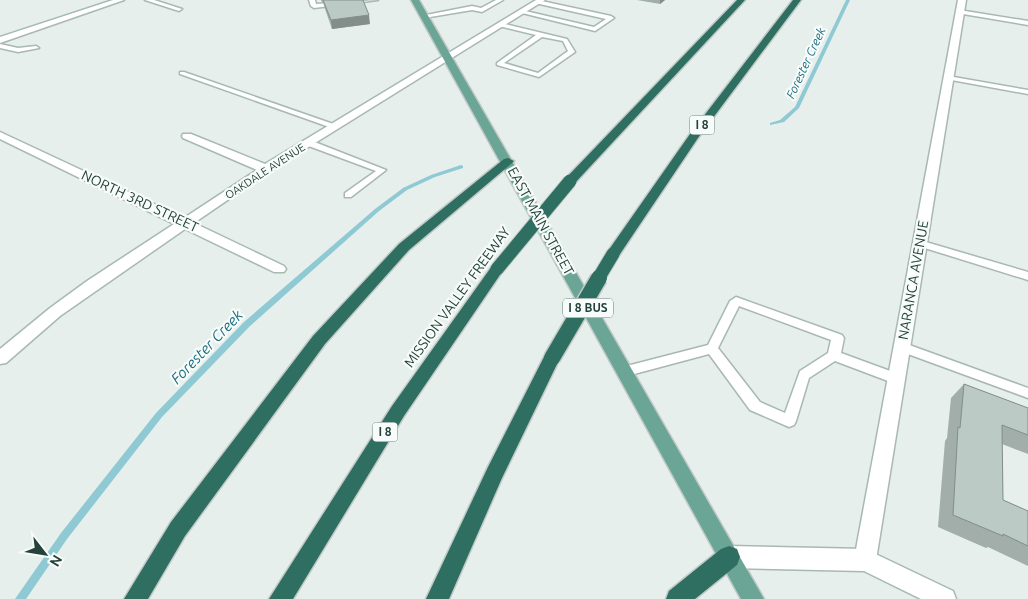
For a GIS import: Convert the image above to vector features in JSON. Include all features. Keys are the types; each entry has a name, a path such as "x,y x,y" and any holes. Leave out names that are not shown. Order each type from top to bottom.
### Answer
{"highway":[{"name":"MISSION VALLEY FREEWAY","path":"280,599 398,411 497,269 570,181 741,0"},
{"name":"I 8","path":"437,599 552,358 613,254 694,136 797,0"},
{"path":"134,599 178,529 319,340 404,247 508,161"},
{"path":"677,599 729,558"}],"main road":[{"name":"EAST MAIN STREET","path":"415,0 508,161 623,372 753,599"}],"street":[{"path":"0,40 120,0"},
{"name":"OAKDALE AVENUE","path":"0,358 55,312 92,285 266,169 539,1"},
{"name":"NARANCA AVENUE","path":"864,560 960,6"},
{"name":"NORTH 3RD STREET","path":"0,136 187,223 279,269"},
{"path":"188,136 266,169"},
{"path":"729,558 864,560 945,599"}],"lane":[{"path":"148,0 178,8"},
{"path":"312,0 314,6 374,0"},
{"path":"424,16 472,8 482,10 500,0"},
{"path":"521,12 595,29 611,18 539,1"},
{"path":"960,6 1028,23"},
{"path":"501,25 542,34 565,40 572,52 539,75 499,64 542,34"},
{"path":"0,46 18,50 36,48"},
{"path":"182,73 336,126"},
{"path":"948,78 1028,92"},
{"path":"309,142 382,170 348,195"},
{"path":"919,243 1028,276"},
{"path":"623,372 712,349 736,301 838,338 834,356 804,375 789,421 755,406 712,349"},
{"path":"901,347 1028,393"},
{"path":"834,356 896,379"}],"building":[{"path":"323,0 363,0 369,15 331,20"},
{"path":"964,384 1028,408 1028,435 1002,425 1003,500 1028,511 1028,546 1003,534 1003,536 953,515 958,427 960,428"}],"waterway":[{"name":"Forester Creek","path":"772,124 782,121 797,108 848,0"},
{"name":"Forester Creek","path":"20,599 64,536 159,415 247,324 377,210 405,189 433,176 461,167"}]}
